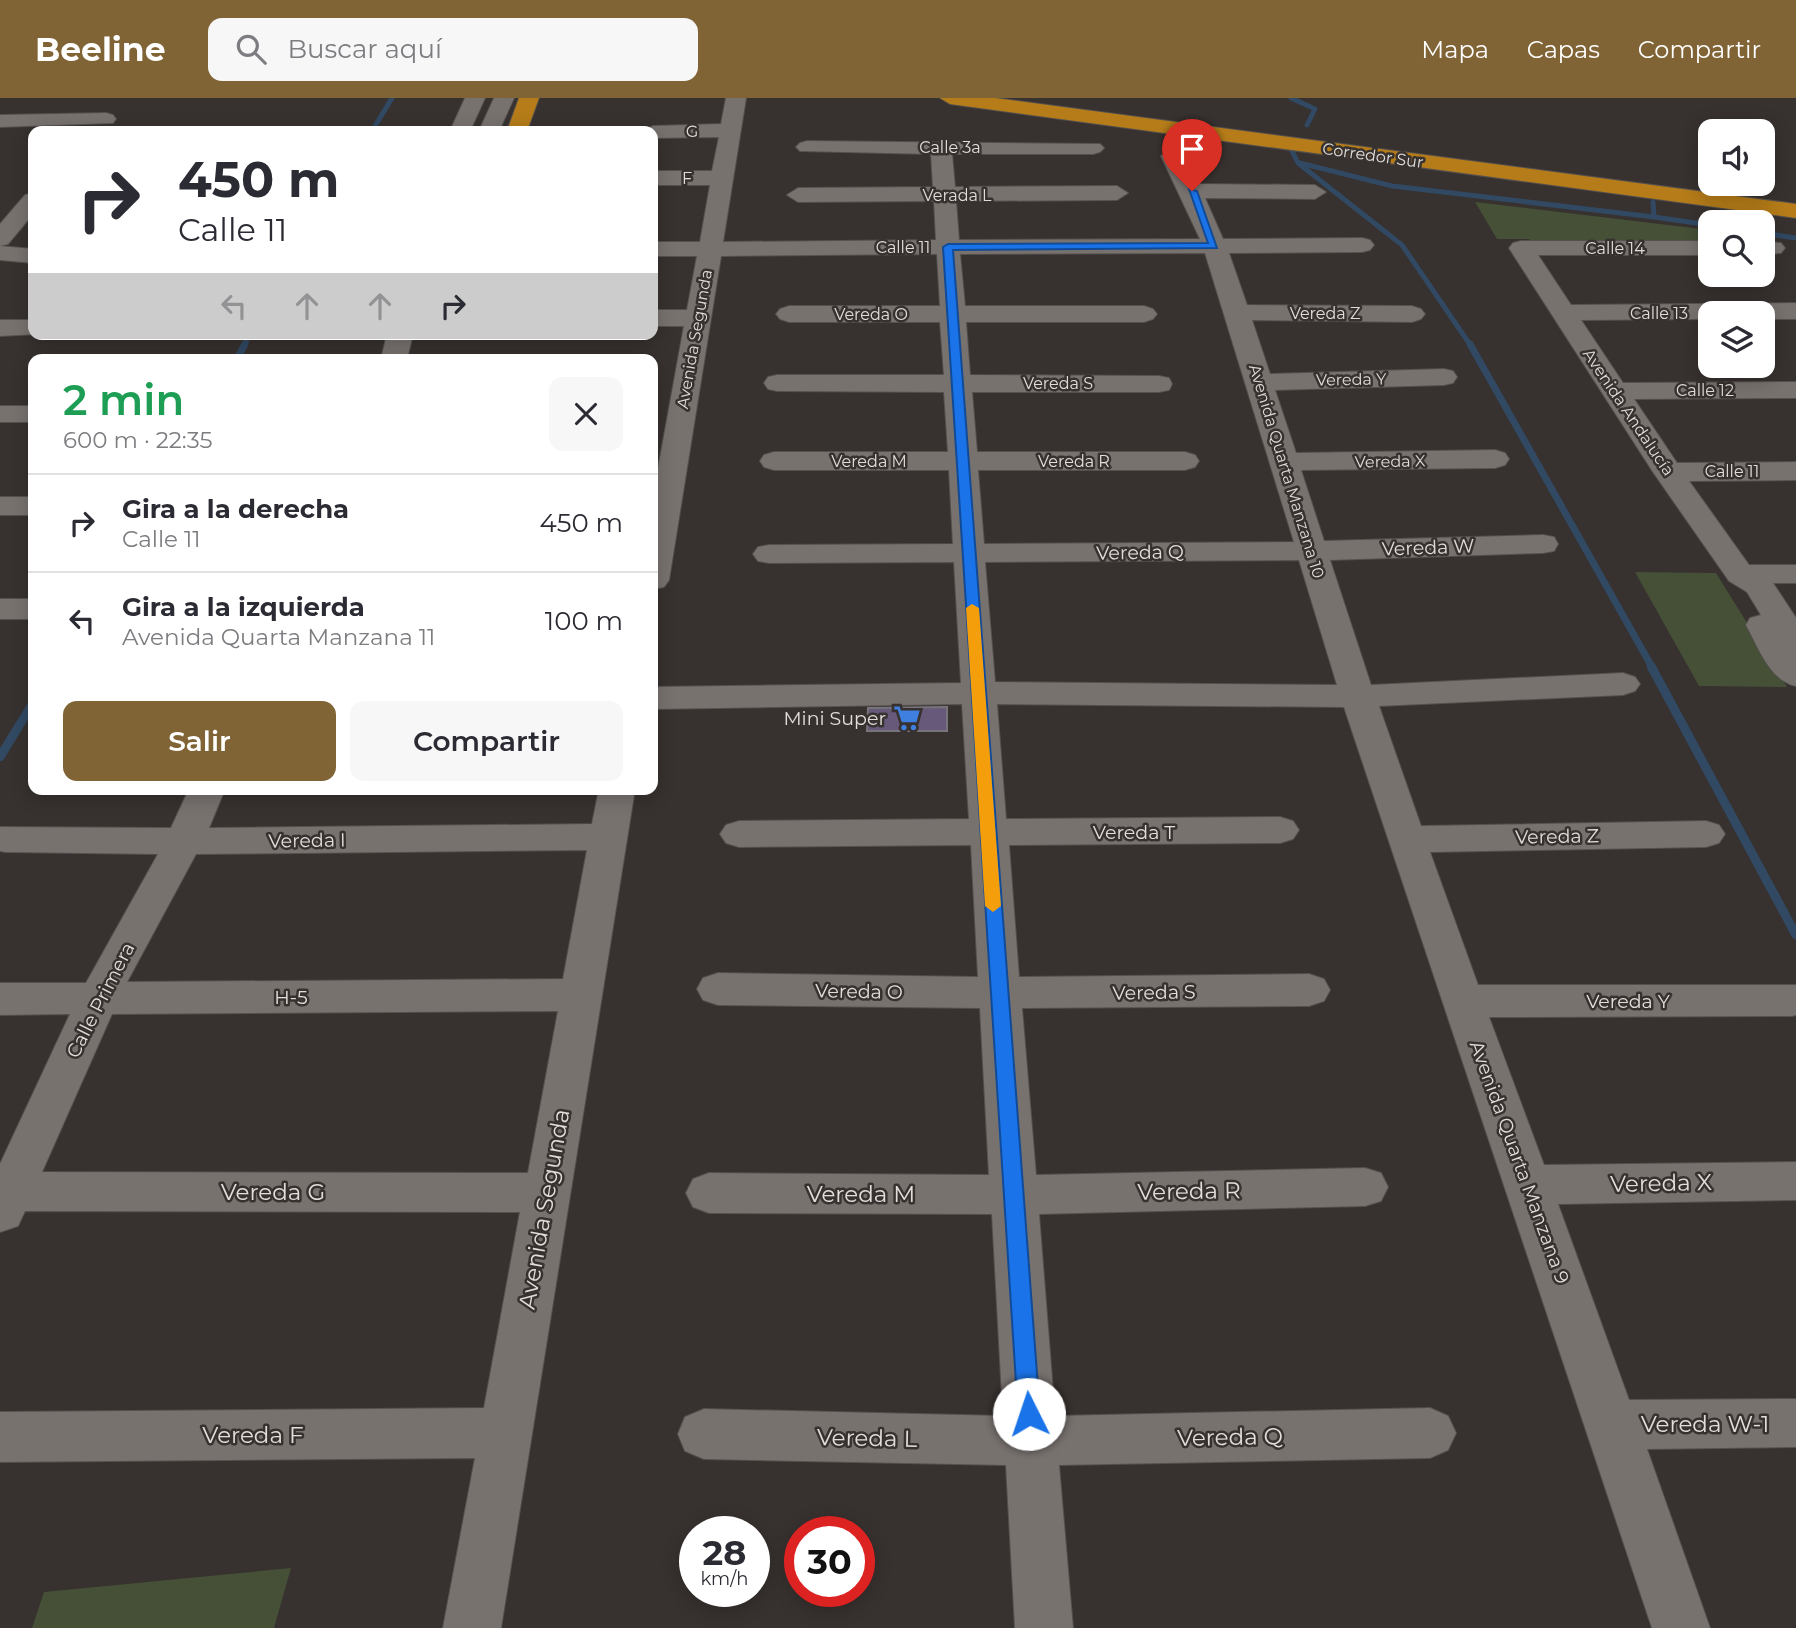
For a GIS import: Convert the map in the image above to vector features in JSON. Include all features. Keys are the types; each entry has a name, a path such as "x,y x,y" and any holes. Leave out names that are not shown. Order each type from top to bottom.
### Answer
{"highway":[{"path":"519,126 529,98"},
{"name":"Corredor Sur","path":"950,98 1796,211"},
{"name":"Corredor Sur","path":"1066,98 1698,179"},
{"path":"1775,189 1796,192"}],"street":[{"path":"0,121 100,125 123,98"},
{"path":"462,126 475,98"},
{"path":"491,126 504,98"},
{"name":"Avenida Segunda","path":"658,519 675,385 698,318 736,98"},
{"name":"G","path":"658,132 730,130"},
{"name":"Calle 3a","path":"807,147 1093,148"},
{"path":"941,147 1044,1628"},
{"name":"Avenida Quarta Manzana 10","path":"1172,156 1192,191 1237,312 1358,696"},
{"name":"F","path":"658,178 722,178"},
{"path":"1192,191 1315,192"},
{"name":"Verada L","path":"798,195 1117,193"},
{"path":"0,239 28,206"},
{"name":"Calle 11","path":"658,249 1363,246"},
{"path":"0,253 28,248"},
{"name":"Calle 14","path":"1521,248 1698,248"},
{"name":"Avenida Andalucía","path":"1521,248 1668,472 1740,574 1759,586 1796,644"},
{"path":"0,253 28,256"},
{"name":"Calle 13","path":"1564,313 1796,311"},
{"name":"Vereda Z","path":"1237,312 1412,314"},
{"name":"Vereda O","path":"789,314 953,314"},
{"path":"953,314 1144,314"},
{"path":"658,318 698,318"},
{"path":"0,328 28,328"},
{"name":"Vereda Y","path":"1259,382 1444,377"},
{"name":"Vereda S","path":"777,383 1159,384"},
{"name":"Calle 12","path":"1615,391 1796,390"},
{"path":"0,414 28,414"},
{"name":"Vereda X","path":"1284,462 1494,459"},
{"name":"Vereda M","path":"775,461 963,461"},
{"name":"Vereda R","path":"963,461 1185,461"},
{"name":"Calle 11","path":"1668,472 1796,471"},
{"path":"0,506 28,506"},
{"name":"Vereda W","path":"1312,551 1543,544"},
{"name":"Vereda Q","path":"769,554 1312,551"},
{"path":"1740,574 1796,573"},
{"name":"Avenida Andalucía","path":"1740,574 1738,585 1789,671 1796,676"},
{"path":"0,609 28,609"},
{"path":"658,698 978,693 1358,696 1623,684"},
{"name":"Avenida Quarta Manzana 9","path":"1358,696 1527,1185 1614,1425 1681,1628"},
{"name":"Calle Primera","path":"4,1199 98,998 184,841 204,795"},
{"name":"Avenida Segunda","path":"472,1628 616,795"},
{"name":"Vereda T","path":"988,833 1280,831"},
{"path":"739,834 988,833"},
{"name":"Vereda Z","path":"1408,839 1706,834"},
{"name":"Vereda I","path":"5,839 184,841 609,837"},
{"name":"Vereda O","path":"718,989 999,993"},
{"name":"Vereda S","path":"999,993 1309,990"},
{"name":"H-5","path":"0,999 581,995"},
{"name":"Vereda Y","path":"1463,1001 1792,1000"},
{"name":"Vereda X","path":"1527,1185 1796,1181"},
{"name":"Vereda R","path":"1014,1195 1365,1187"},
{"name":"Vereda G","path":"4,1199 547,1193"},
{"name":"Vereda M","path":"709,1193 1014,1195"},
{"name":"Vereda W-1","path":"1614,1425 1796,1423"},
{"name":"Vereda F","path":"0,1437 505,1433"},
{"name":"Vereda Q","path":"1031,1441 1430,1433"},
{"name":"Vereda L","path":"704,1434 1031,1441"}],"green space":[{"path":"1475,202 1698,229 1698,242 1533,243 1529,239 1497,239"},
{"path":"1635,572 1716,573 1787,687 1699,686"},
{"path":"291,1568 274,1628 32,1628 44,1592"}],"building":[{"name":"Mini Super","path":"947,707 947,731 867,731 868,708"}],"waterway":[{"path":"375,126 392,98"},
{"path":"1291,98 1315,109 1307,125"},
{"path":"1291,149 1298,163 1402,245 1471,346"},
{"path":"1300,163 1392,186 1654,217"},
{"path":"1653,202 1654,217"},
{"path":"1654,217 1698,223"},
{"path":"1775,235 1796,238"},
{"path":"245,344 247,340"},
{"path":"240,354 245,344"},
{"path":"1470,344 1652,667"},
{"path":"1651,666 1796,935"},
{"path":"0,757 28,711"}],"slow traffic":[{"path":"972,608 993,906"}],"place":[{"name":"Mini Super","path":"907,718"}],"route":[{"path":"1029,1414 948,247 1214,246 1192,191"}]}
